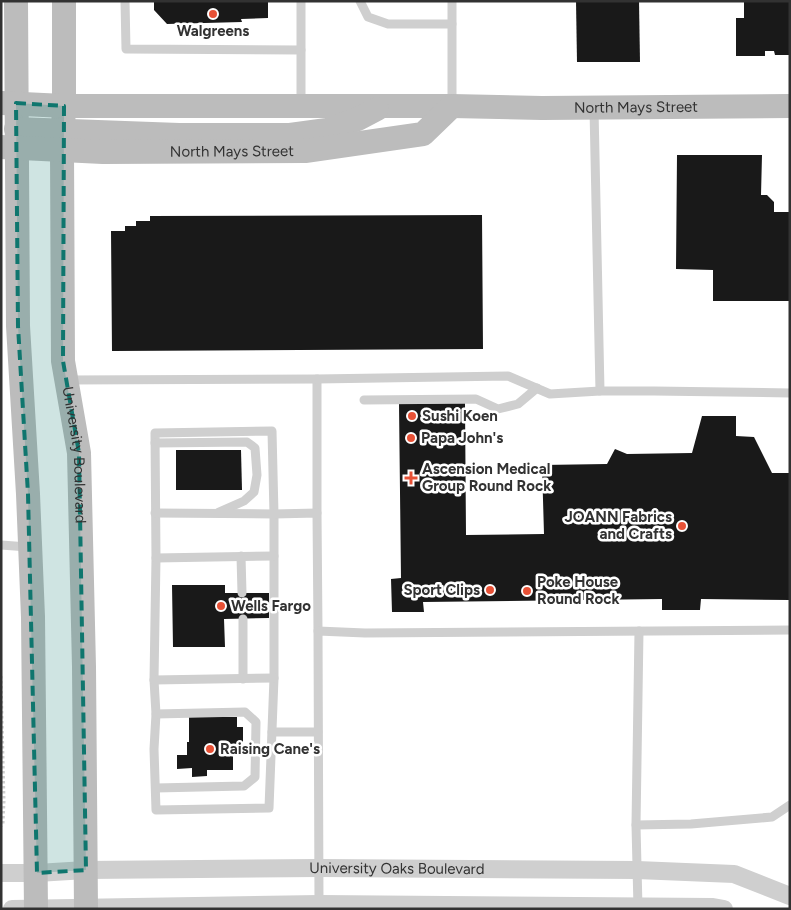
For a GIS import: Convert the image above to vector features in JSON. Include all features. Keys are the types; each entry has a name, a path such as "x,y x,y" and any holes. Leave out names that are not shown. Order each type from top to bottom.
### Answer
{"main road":[{"path":"16,1 8,103 11,141 14,325 28,494 33,617 36,908"},
{"name":"University Boulevard","path":"64,1 62,361 79,453 84,668 86,908"},
{"name":"North Mays Street","path":"8,103 64,106 452,106 542,108 790,106"},
{"name":"North Mays Street","path":"11,141 179,135 290,135 327,130 358,119 383,106"},
{"name":"North Mays Street","path":"63,140 103,152 305,151 423,134 452,106"}],"street":[{"name":"University Oaks Boulevard","path":"1,873 86,870 319,868 637,870 734,874 790,896"},
{"path":"1,909 319,904 713,907 724,909"}],"lane":[{"path":"125,1 126,49 301,50"},
{"path":"301,1 301,106"},
{"path":"360,1 368,17 388,24 452,24"},
{"path":"452,1 452,106"},
{"path":"594,108 600,391"},
{"path":"66,380 508,376 550,394 600,391 790,393"},
{"path":"316,379 319,904"},
{"path":"364,400 476,399 498,408 518,404 538,388"},
{"path":"272,431 274,678 269,808 156,810 154,749 156,714 154,680 155,513 155,433 272,431"},
{"path":"155,443 247,442 255,448 257,475 254,492 244,501 214,514"},
{"path":"155,513 317,513"},
{"path":"1,545 30,547"},
{"path":"241,556 242,593"},
{"path":"156,558 274,556"},
{"path":"243,619 243,679"},
{"path":"318,631 365,633 790,630"},
{"path":"638,907 636,824 639,631"},
{"path":"154,680 274,678"},
{"path":"156,714 245,712 256,722 256,777 244,786 156,788"},
{"path":"272,732 318,732"},
{"path":"636,824 691,824 772,817 790,805"}],"path":[{"path":"1,676 4,801 3,824 1,826"}],"highlighted area":[{"path":"16,103 64,106 63,361 79,453 86,870 37,873 28,494 18,326"}],"building":[{"name":"Walgreens","path":"154,1 268,1 268,18 241,19 242,22 167,24 154,10"},
{"path":"576,1 639,1 640,62 577,62"},
{"path":"744,1 790,1 790,55 775,55 774,51 765,51 765,56 736,56 736,18 744,18"},
{"path":"677,155 762,155 761,195 767,195 774,202 774,212 790,212 789,301 713,301 713,270 676,269"},
{"path":"482,215 483,349 112,351 111,231 125,231 125,226 136,226 136,221 150,221 150,216"},
{"path":"465,403 466,535 544,534 542,465 607,464 615,449 627,454 692,453 702,416 736,416 736,436 754,437 772,473 790,473 790,600 701,599 700,610 662,610 662,599 423,602 424,612 392,612 391,579 401,578 399,404"},
{"path":"176,450 241,450 242,490 176,490"},
{"name":"Wells Fargo","path":"172,585 225,585 225,593 269,593 269,618 224,619 225,647 173,647"},
{"name":"Raising Cane's","path":"189,717 237,717 237,727 243,727 243,744 233,744 233,770 207,770 207,776 192,777 192,768 177,769 177,755 187,755"}],"place":[{"name":"Walgreens","path":"213,14"},
{"name":"Sushi Koen","path":"412,416"},
{"name":"Papa John's","path":"411,438"},
{"name":"Ascension Medical Group Round Rock","path":"411,478"},
{"name":"JOANN Fabrics and Crafts","path":"682,526"},
{"name":"Sport Clips","path":"490,590"},
{"name":"Poke House Round Rock","path":"527,591"},
{"name":"Wells Fargo","path":"221,606"},
{"name":"Raising Cane's","path":"210,749"}]}
